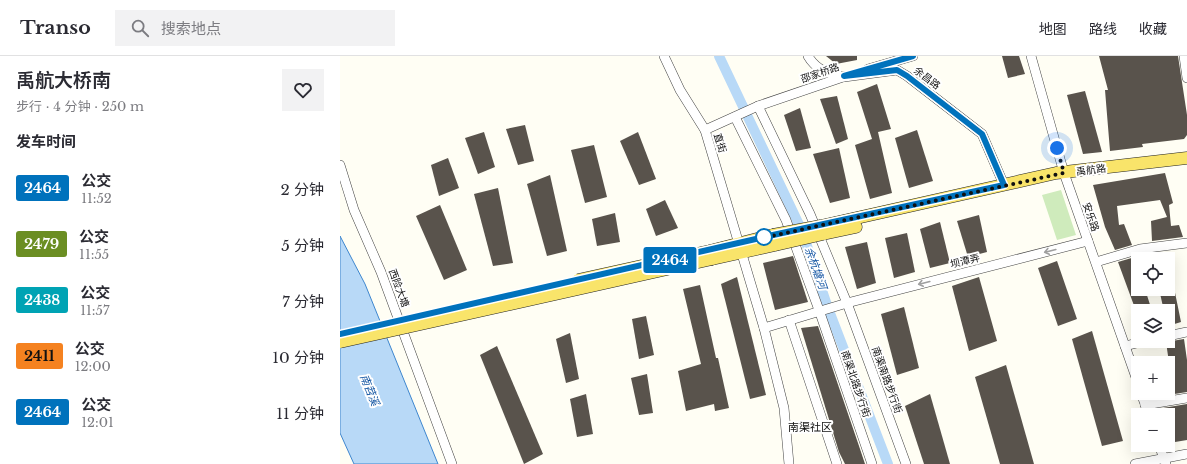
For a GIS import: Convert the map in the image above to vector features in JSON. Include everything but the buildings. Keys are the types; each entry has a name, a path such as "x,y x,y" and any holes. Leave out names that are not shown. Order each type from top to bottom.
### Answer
{"main road":[{"name":"禹航路","path":"822,230 1004,185 1187,158"},
{"name":"禹航路","path":"822,230 1065,176 1187,164"},
{"path":"340,342 822,230"},
{"path":"340,334 711,255"}],"street":[{"name":"直街","path":"664,56 680,90 705,130 764,328"},
{"name":"余昌路","path":"808,56 813,64 820,70 844,76 897,70 907,76 982,134 1004,185"},
{"name":"邵家桥路","path":"705,130 758,106 844,76 913,56"},
{"name":"安乐路","path":"1031,56 1065,176 1131,363"},
{"path":"1184,56 1187,78"},
{"name":"南渠南路步行街","path":"758,106 810,214 847,303 906,464"},
{"name":"南渠北路步行街","path":"735,117 786,220 821,310 872,464"},
{"name":"西险大塘","path":"340,165 354,210 381,272 452,464"},
{"name":"坝潭弄","path":"764,328 847,303 1088,241"},
{"path":"1096,262 1140,249 1187,243"},
{"path":"789,320 837,464"},
{"path":"764,328 784,408 789,464"},
{"path":"1175,335 1187,332"},
{"path":"1125,346 1131,345"},
{"path":"1145,404 1187,398"},
{"path":"1144,400 1146,408"},
{"path":"1135,464 1164,461 1187,454"}],"green space":[{"path":"1061,190 1076,235 1057,240 1042,195"}],"water":[{"name":"南苕溪","path":"340,236 365,284 438,464 354,464 340,433"}],"waterway":[{"name":"余杭塘河","path":"719,56 802,231 828,308 888,464"}],"bus line":[{"name":"2464","path":"340,334 710,251 773,235 821,226 1004,185 982,134 907,76 897,70 844,76 913,56"}],"district":[{"name":"南渠社区","path":"810,427"}],"route":[{"path":"764,237 762,238 1056,173 1064,173 1057,148"}]}
